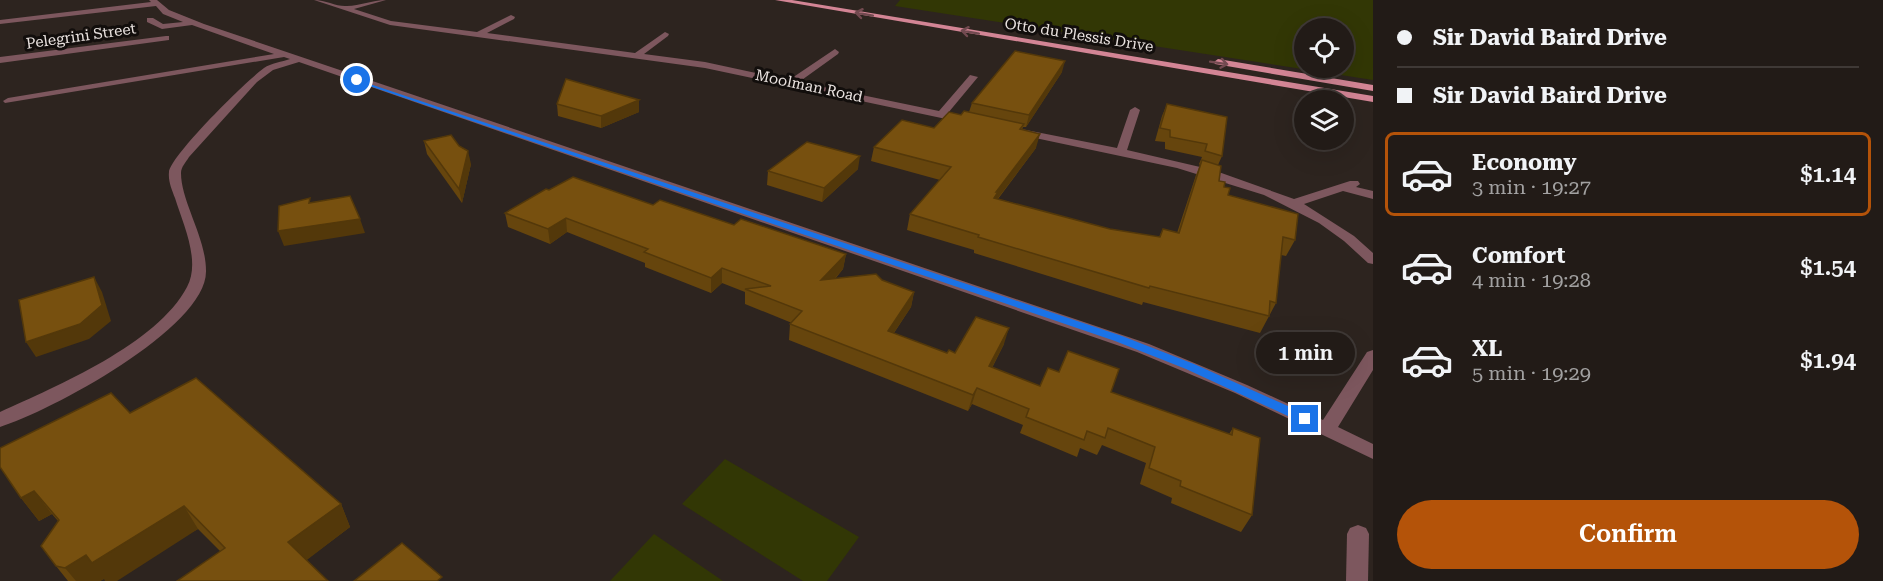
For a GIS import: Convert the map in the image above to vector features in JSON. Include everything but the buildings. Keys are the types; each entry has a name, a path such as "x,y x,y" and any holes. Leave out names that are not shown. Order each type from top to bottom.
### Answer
{"main road":[{"name":"Otto du Plessis Drive","path":"779,0 1373,99"},
{"name":"Otto du Plessis Drive","path":"830,0 1141,50"},
{"path":"922,24 930,17"},
{"path":"1211,61 1373,87"}],"street":[{"name":"Moolman Road","path":"318,0 390,23 705,65 975,122"},
{"path":"345,9 382,0"},
{"path":"0,22 155,2 166,12 190,22 297,60 1119,339 1190,366 1373,452"},
{"path":"478,35 511,17"},
{"path":"150,20 162,27 190,22"},
{"path":"637,56 665,34"},
{"name":"Pelegrini Street","path":"0,60 166,38"},
{"path":"791,83 835,52"},
{"path":"8,101 283,55"},
{"path":"0,420 113,363 167,322 189,295 197,282 199,271 196,251 176,182 175,170 184,156 254,80 270,68 297,60"},
{"path":"941,115 973,77"},
{"path":"1122,153 1134,110"},
{"path":"1009,129 1206,171 1242,182 1295,203 1350,237 1373,260"},
{"path":"1295,203 1349,186 1373,195"},
{"path":"1327,429 1373,356"},
{"path":"1357,581 1358,534"}],"green space":[{"path":"900,0 1373,0 1373,80 1354,77 1354,18 1294,18 1294,68 895,6"},
{"path":"725,459 859,537 827,581 803,581 682,504"},
{"path":"654,534 723,581 610,581"}],"route":[{"path":"357,80 1119,339 1190,366 1305,419"}]}
